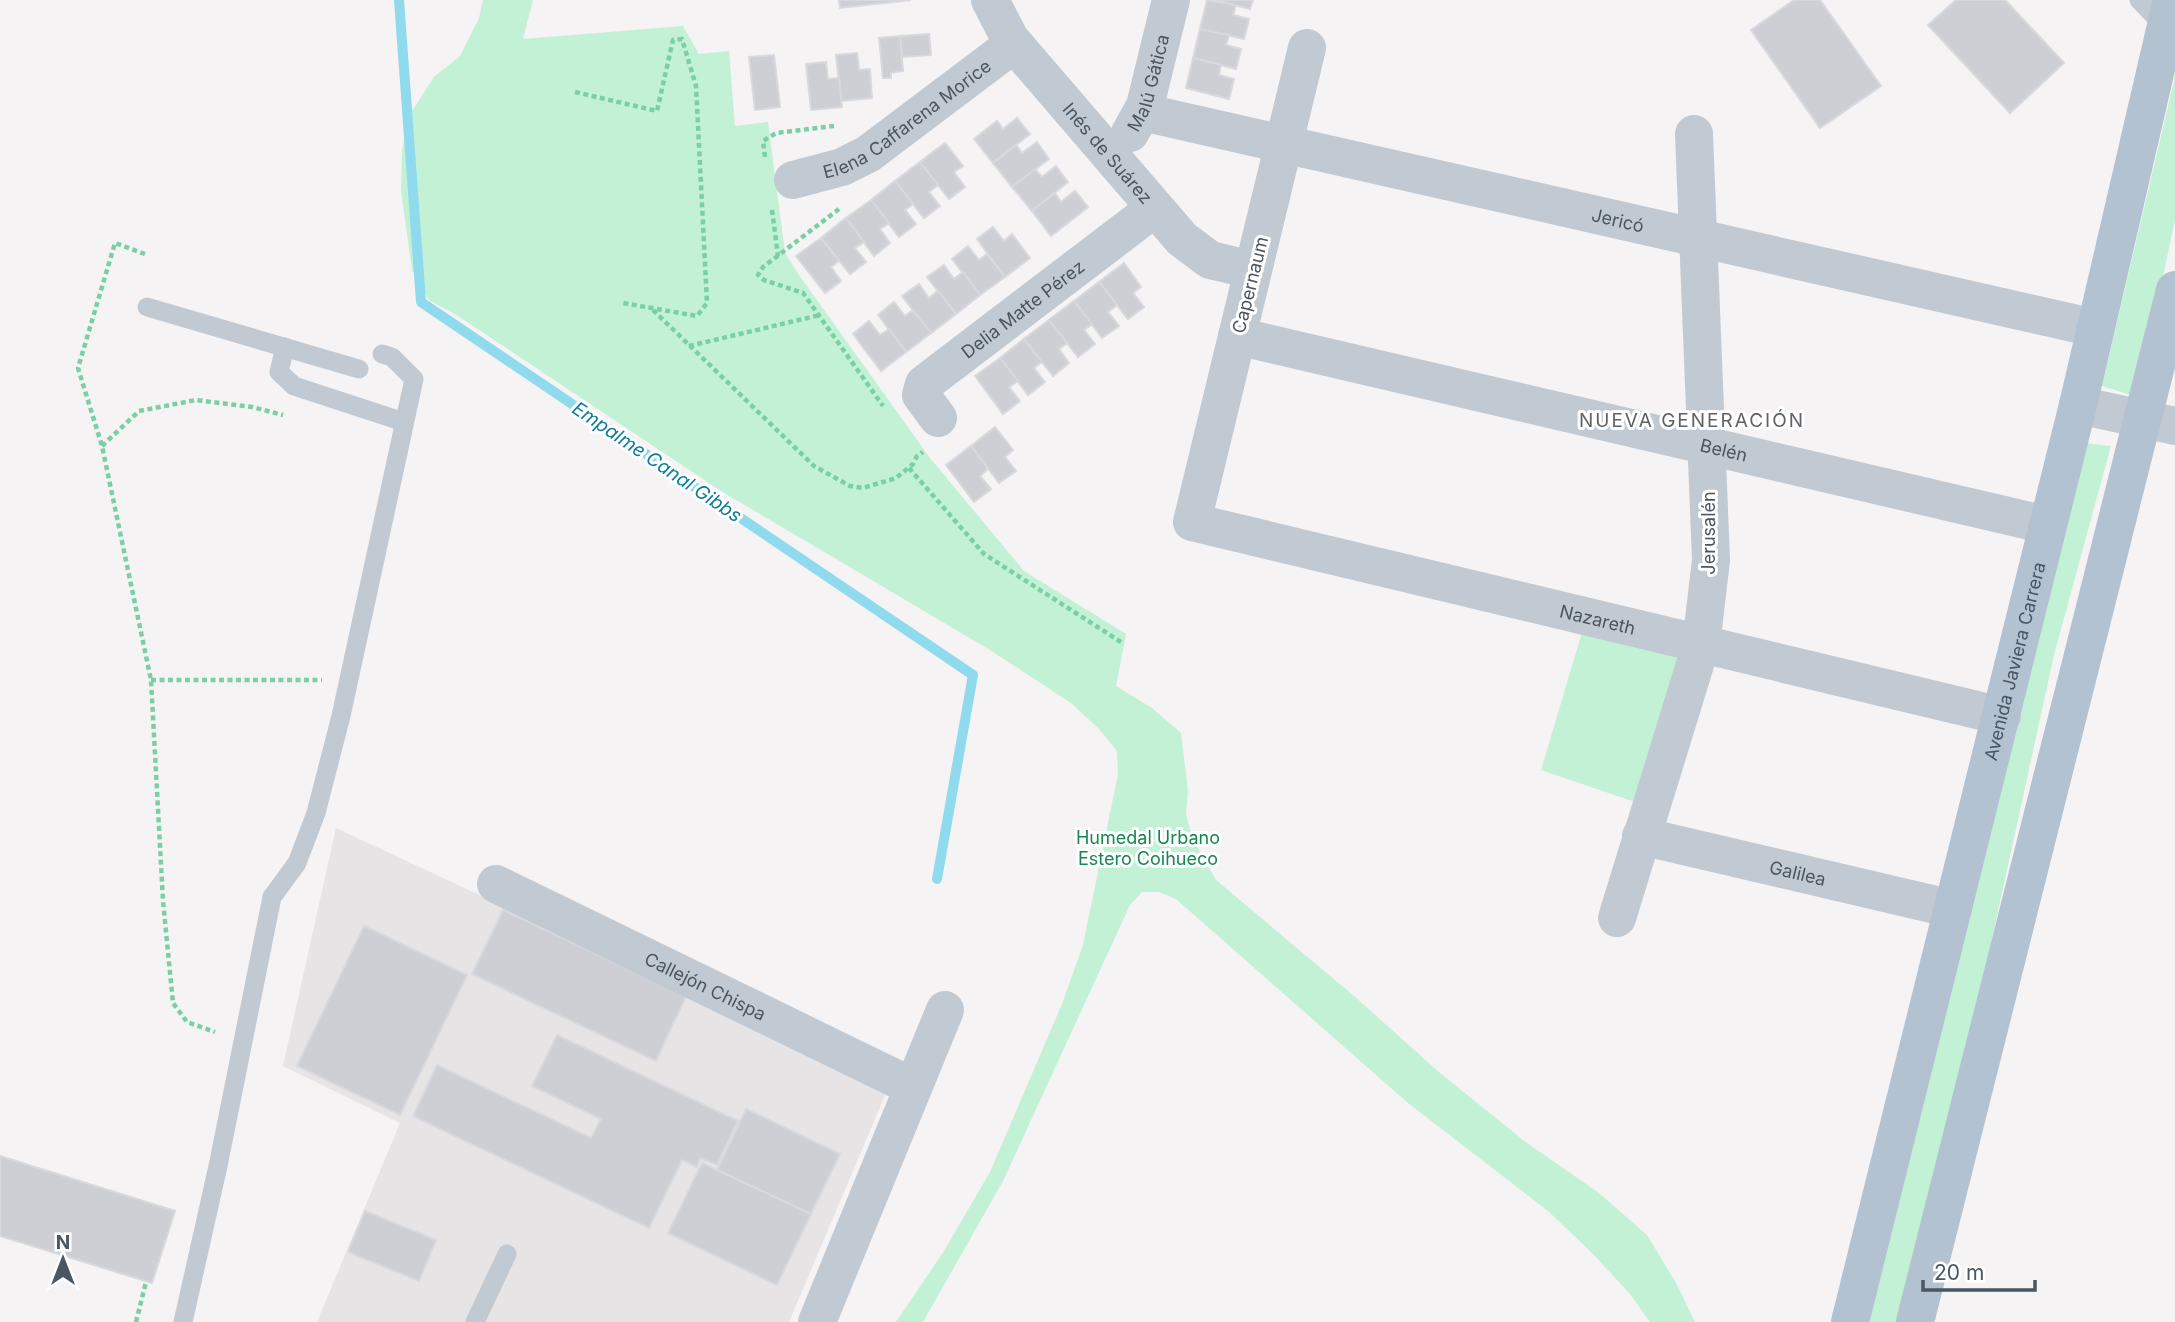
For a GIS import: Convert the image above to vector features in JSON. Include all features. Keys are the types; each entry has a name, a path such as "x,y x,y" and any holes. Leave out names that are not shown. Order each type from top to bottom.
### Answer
{"main road":[{"name":"Avenida Javiera Carrera","path":"1850,1322 2078,405 2159,9"},
{"path":"1915,1322 2159,423 2175,290"}],"street":[{"name":"Inés de Suárez","path":"990,0 1014,44 1195,251 1210,260 1253,270"},
{"name":"Malú Gática","path":"1109,154 1132,132 1142,112 1156,67 1171,0"},
{"name":"Elena Caffarena Morice","path":"793,180 842,167 868,154 1014,44"},
{"name":"Capernaum","path":"1192,522 1307,48"},
{"name":"Jericó","path":"1142,112 2095,328"},
{"name":"Jerusalén","path":"1617,918 1701,645 1711,560 1694,134"},
{"name":"Delia Matte Pérez","path":"938,418 921,396 924,384 1156,208"},
{"name":"Belén","path":"1237,336 2048,526"},
{"path":"2078,405 2159,423"},
{"name":"Nazareth","path":"1192,522 2002,716"},
{"name":"Galilea","path":"1641,836 1953,909"},
{"name":"Callejón Chispa","path":"496,884 913,1087"},
{"path":"817,1322 945,1010"}],"lane":[{"path":"147,307 359,369"},
{"path":"285,347 279,372 294,386 404,422"},
{"path":"183,1322 272,897 297,863 316,813 349,680 414,379 392,357 382,354"},
{"path":"475,1322 507,1254"}],"path":[{"path":"575,92 657,111 673,40 682,39 696,86 707,303 697,316 623,303"},
{"path":"842,206 763,267 758,275 764,280 803,293 887,412"},
{"path":"145,254 115,243 78,368 102,446 151,680 163,901 173,1003 187,1022 203,1029 243,1037"},
{"path":"652,309 814,466 850,486 863,488 896,478 909,468 917,456 939,442 945,432 938,418"},
{"path":"689,346 820,315"},
{"path":"102,446 139,411 196,400 252,407 293,417"},
{"path":"910,445 917,456"},
{"path":"909,468 984,554 1124,644"},
{"path":"151,680 349,680"},
{"path":"136,1322 146,1282"}],"shaded area":[{"path":"336,828 889,1086 789,1322 317,1322 400,1123 283,1066"}],"green space":[{"name":"Humedal Urbano Estero Coihueco","path":"483,0 533,0 523,39 683,26 699,54 729,51 735,126 768,122 785,253 930,458 1024,571 1126,634 1116,686 1152,708 1181,733 1188,791 1186,815 1193,839 1216,880 1354,996 1440,1073 1527,1143 1599,1193 1647,1235 1676,1283 1695,1322 1650,1322 1630,1294 1548,1211 1408,1103 1176,899 1159,892 1142,892 1130,905 1003,1181 923,1322 896,1322 944,1251 990,1172 1062,1004 1083,945 1118,774 1117,751 1099,729 1071,703 990,650 721,491 458,316 429,300 412,270 401,191 402,152 408,117 434,77 460,56 479,18"},
{"path":"2175,77 2175,220 2137,397 2102,386"},
{"path":"2085,443 2111,446 2054,655 1991,943 1896,1322 1866,1322"},
{"path":"1583,629 1677,654 1680,662 1635,802 1541,770"}],"building":[{"path":"839,0 911,0 840,8"},
{"path":"1207,0 1236,5 1233,15 1249,19 1244,39 1200,29"},
{"path":"1215,0 1253,0 1250,9"},
{"path":"1794,0 1820,0 1881,86 1820,128 1751,30"},
{"path":"1956,0 2005,0 2064,63 2010,113 1928,25"},
{"path":"1200,29 1229,35 1226,45 1241,49 1236,69 1193,58"},
{"path":"929,34 931,55 902,57 900,36"},
{"path":"900,36 903,71 891,73 891,78 883,78 879,38"},
{"path":"857,53 859,70 870,69 872,98 841,101 836,55"},
{"path":"774,55 780,107 755,110 749,57"},
{"path":"1193,58 1221,65 1219,75 1234,79 1229,99 1186,88"},
{"path":"826,62 828,79 839,78 842,107 811,110 806,64"},
{"path":"1017,118 1030,134 993,163 974,139 997,121 1003,129"},
{"path":"1037,142 1049,159 1012,187 993,163 1016,145 1022,153"},
{"path":"945,143 963,166 954,172 965,187 949,199 920,162"},
{"path":"920,162 938,185 929,192 940,206 924,218 895,181"},
{"path":"1056,166 1068,182 1032,211 1012,187 1035,169 1042,177"},
{"path":"895,181 913,204 905,210 916,224 899,237 871,200"},
{"path":"1075,191 1088,207 1051,236 1032,211 1055,193 1061,202"},
{"path":"871,200 889,223 880,229 890,243 874,256 846,218"},
{"path":"846,218 864,242 855,248 866,262 850,274 821,238"},
{"path":"993,227 1004,241 1012,234 1030,258 1005,277 977,239"},
{"path":"821,238 839,261 831,267 841,281 825,293 796,256"},
{"path":"968,246 979,260 987,254 1005,277 980,295 952,259"},
{"path":"1124,263 1141,287 1133,293 1144,307 1128,319 1099,282"},
{"path":"944,265 954,279 963,272 980,295 956,314 927,277"},
{"path":"1099,282 1117,305 1108,312 1119,326 1102,338 1074,301"},
{"path":"919,284 929,298 938,291 956,314 931,333 902,296"},
{"path":"1074,301 1092,324 1084,330 1095,344 1078,357 1049,320"},
{"path":"894,302 905,316 913,310 931,333 906,352 878,315"},
{"path":"1049,320 1067,343 1059,349 1069,363 1053,376 1024,339"},
{"path":"869,321 880,335 889,329 906,352 881,371 853,334"},
{"path":"1024,339 1042,362 1034,368 1045,382 1028,395 1000,358"},
{"path":"1000,358 1018,381 1009,387 1020,401 1003,414 975,376"},
{"path":"995,427 1013,450 1005,457 1016,471 999,483 971,446"},
{"path":"971,446 988,469 980,476 991,489 974,502 946,465"},
{"path":"503,910 686,996 656,1061 472,974"},
{"path":"364,926 467,975 400,1115 297,1066"},
{"path":"557,1035 738,1121 717,1165 700,1158 697,1167 682,1160 649,1228 413,1116 437,1065 591,1138 601,1119 532,1086"},
{"path":"746,1109 840,1154 811,1214 717,1170"},
{"path":"0,1156 175,1211 152,1283 0,1236"},
{"path":"702,1163 811,1214 777,1285 668,1233"},
{"path":"365,1211 436,1240 419,1281 348,1252"}],"waterway":[{"name":"Empalme Canal Gibbs","path":"399,0 421,302 973,675 937,879"}],"district":[{"name":"NUEVA GENERACIÓN","path":"1692,420"}]}
